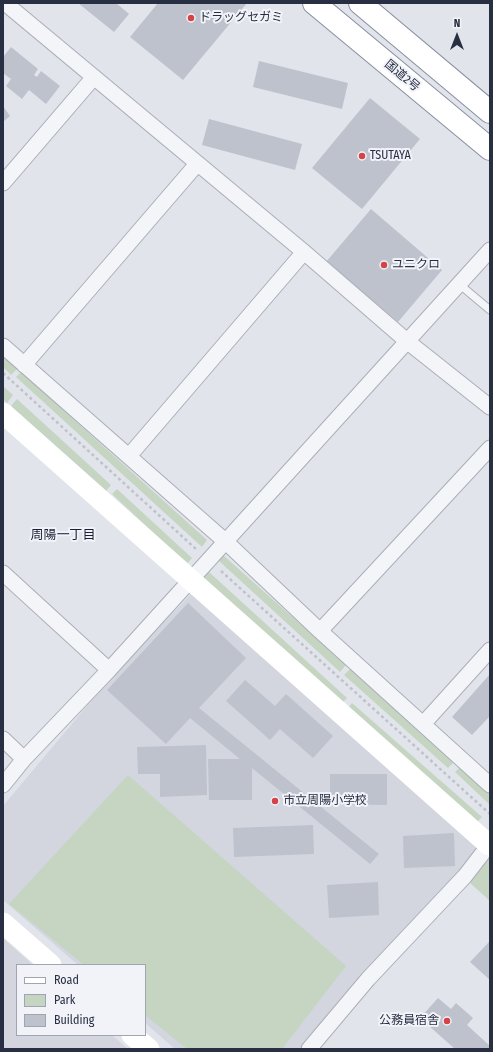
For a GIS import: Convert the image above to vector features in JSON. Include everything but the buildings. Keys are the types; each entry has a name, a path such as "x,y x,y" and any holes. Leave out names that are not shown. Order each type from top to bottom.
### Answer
{"highway":[{"name":"国道2号","path":"314,3 490,149"},
{"path":"360,3 490,112"}],"street":[{"path":"5,3 304,252 408,342 490,407"},
{"path":"3,183 94,77"},
{"path":"24,365 197,164"},
{"path":"3,785 24,759 109,670 490,250"},
{"path":"129,456 304,252"},
{"path":"3,346 225,541 320,630 490,784"},
{"path":"3,413 191,579 283,664 489,845 465,876 368,979 309,1049"},
{"path":"320,630 490,448"},
{"path":"3,573 109,670"},
{"path":"424,723 490,650"},
{"path":"3,739 24,759"},
{"path":"3,923 50,964"},
{"path":"133,1036 149,1049"}],"lane":[{"path":"459,284 490,310"}],"path":[{"path":"3,373 490,814"}],"shaded area":[{"path":"193,592 485,848 301,1049 175,1049 146,1024 146,964 77,964 3,900 3,806 112,676"},
{"path":"3,938 32,964 16,964 16,1036 113,1036 128,1049 3,1049"}],"green space":[{"path":"3,356 17,369 11,375 3,367"},
{"path":"21,372 207,540 202,547 16,377"},
{"path":"3,386 13,395 7,403 3,399"},
{"path":"17,399 111,485 106,491 11,406"},
{"path":"117,489 192,558 187,564 112,494"},
{"path":"223,555 346,665 340,672 218,560"},
{"path":"209,572 347,698 341,704 203,578"},
{"path":"350,669 454,762 448,768 344,675"},
{"path":"352,703 482,817 476,823 347,709"},
{"path":"460,767 490,794 490,805 455,772"},
{"path":"128,775 346,966 282,1049 187,1049 146,1016 146,964 83,964 9,904"},
{"path":"490,857 490,901 469,882"}],"place":[{"name":"ドラッグセガミ","path":"191,18"},
{"name":"TSUTAYA","path":"362,156"},
{"name":"ユニクロ","path":"384,265"},
{"name":"市立周陽小学校","path":"275,801"},
{"name":"公務員宿舎","path":"447,1021"}],"district":[{"name":"周陽一丁目","path":"63,535"}]}
